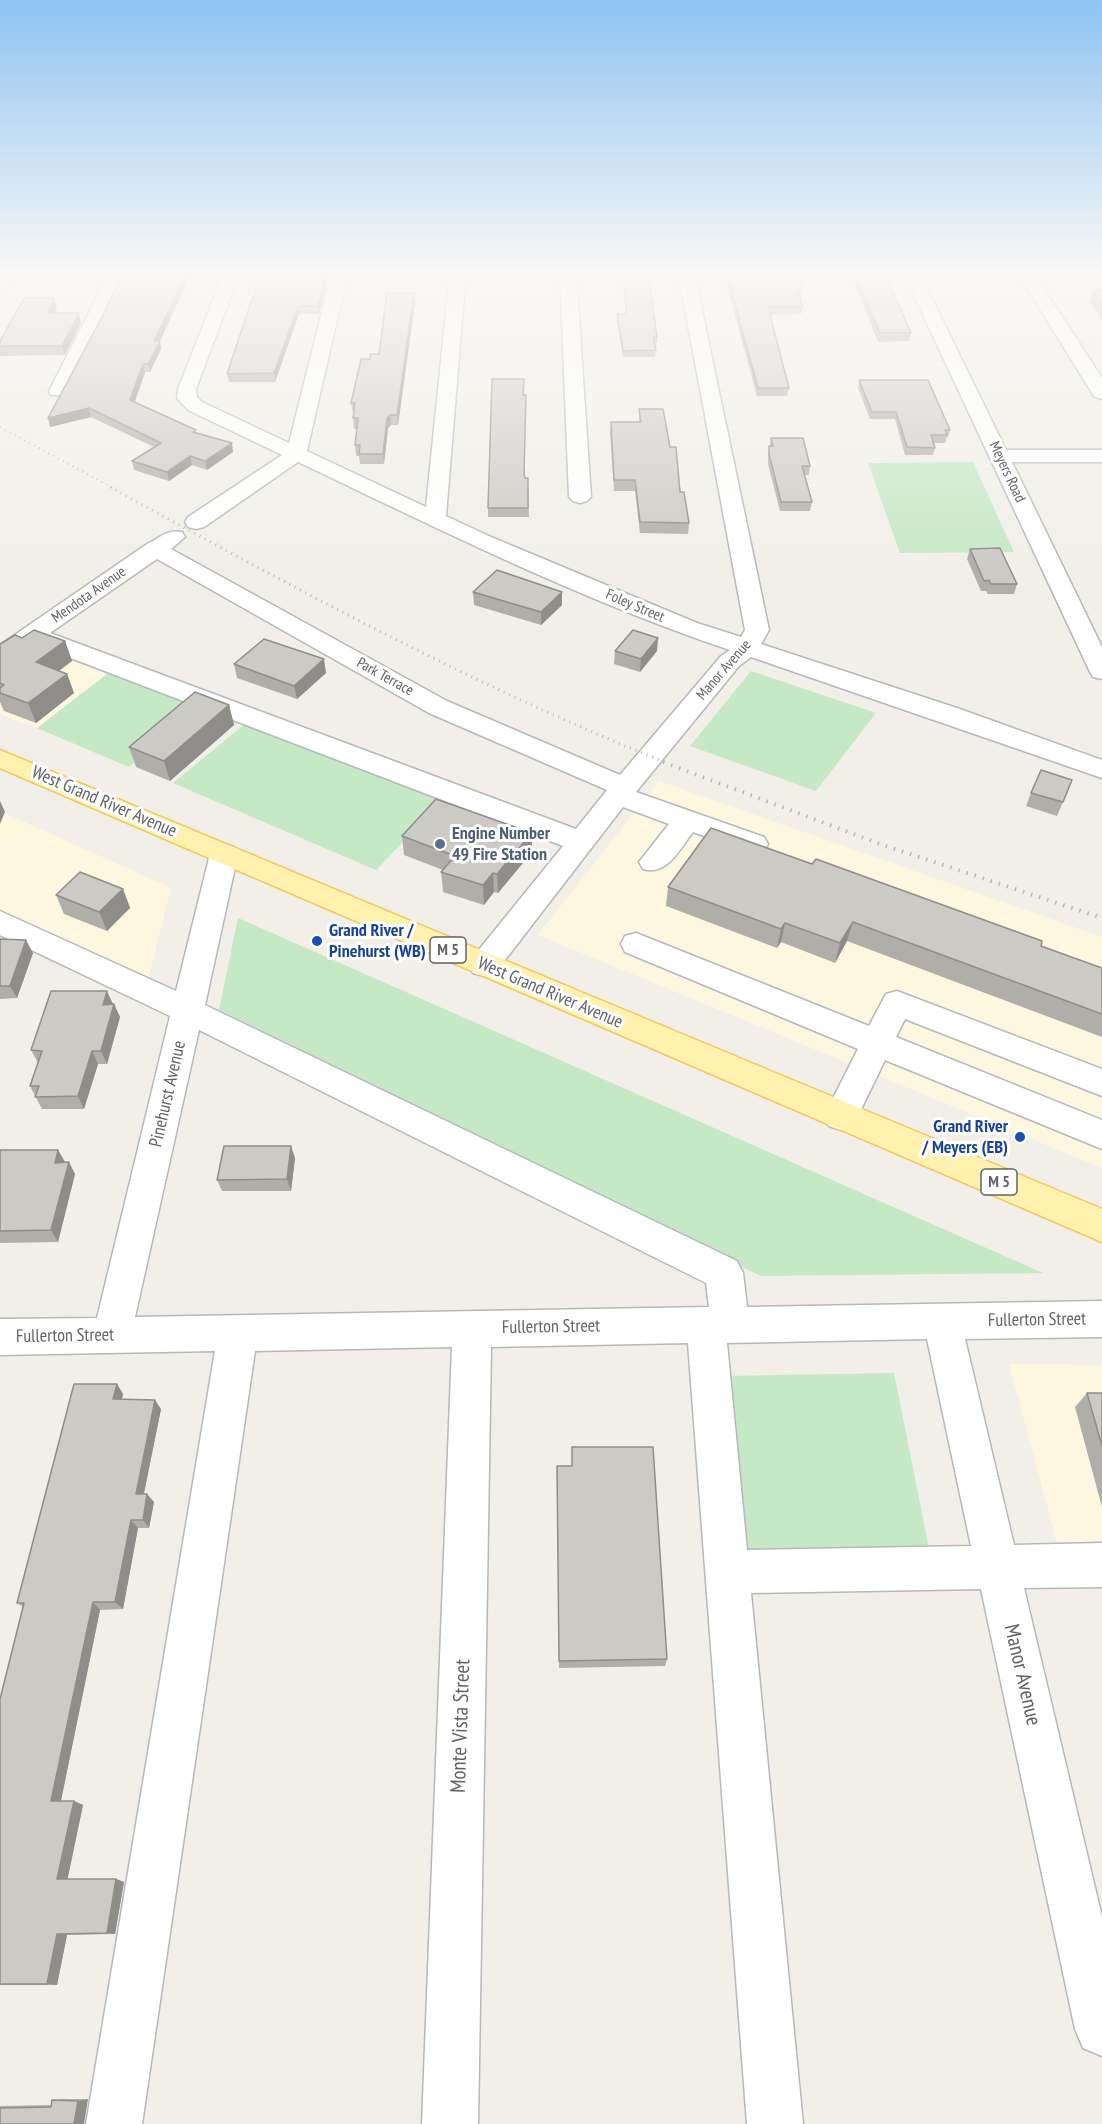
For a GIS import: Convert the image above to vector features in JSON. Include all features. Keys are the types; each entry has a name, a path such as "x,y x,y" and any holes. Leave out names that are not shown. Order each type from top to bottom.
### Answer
{"main road":[{"name":"West Grand River Avenue","path":"0,758 1102,1226"}],"street":[{"path":"57,391 67,371"},
{"name":"Foley Street","path":"194,371 187,390 187,398 195,406 435,520 689,628 948,714 1102,769"},
{"path":"296,454 316,371"},
{"path":"435,520 449,371"},
{"path":"573,371 580,497"},
{"name":"Manor Avenue","path":"484,965 622,791 730,661 747,648 757,630 706,371"},
{"name":"Meyers Road","path":"959,371 1102,672"},
{"path":"1088,371 1102,393"},
{"name":"Mendota Avenue","path":"0,656 296,454"},
{"path":"1000,456 1102,456"},
{"name":"Park Terrace","path":"155,549 438,707 688,820 784,855"},
{"path":"31,634 581,842"},
{"path":"653,862 688,820"},
{"name":"Pinehurst Avenue","path":"112,1335 224,854"},
{"path":"0,922 187,1010 724,1274 718,1324 727,1572 775,2124"},
{"path":"636,944 1102,1135"},
{"path":"841,1116 897,1004 1102,1083"},
{"name":"Fullerton Street","path":"0,1337 1102,1319"},
{"name":"Manor Avenue","path":"942,1321 1102,2029"},
{"name":"Monte Vista Street","path":"450,2124 472,1328"},
{"path":"114,2124 238,1332"},
{"path":"727,1572 1102,1565"}],"shaded area":[{"path":"47,648 111,671 37,728 0,714 0,682"},
{"path":"659,781 1102,937 1102,1168 538,935"},
{"path":"0,811 171,888 148,980 0,911"},
{"path":"1009,1364 1102,1365 1102,1546 1058,1546"}],"green space":[{"path":"973,462 1014,552 900,553 868,463"},
{"path":"111,671 202,706 129,767 37,728"},
{"path":"751,671 876,713 816,791 690,746"},
{"path":"246,723 443,801 376,870 173,783"},
{"path":"238,918 1043,1273 761,1276 219,1010"},
{"path":"894,1373 930,1554 743,1557 723,1376"}],"building":[{"path":"73,371 140,371 130,400 196,430 193,432 232,443 205,461 190,456 167,472 132,461 161,443 89,408 48,418"},
{"path":"228,371 275,371 274,373 227,374"},
{"path":"358,371 403,371 397,415 390,415 387,418 383,454 359,454 360,445 355,445 358,418 353,418 355,403 351,403"},
{"path":"753,371 785,371 789,388 758,388"},
{"path":"492,379 524,379 523,395 526,395 524,474 525,478 528,478 528,508 488,508"},
{"path":"859,380 928,380 950,430 945,430 947,435 931,435 935,448 907,447 896,412 872,412"},
{"path":"639,409 663,409 670,447 676,447 680,492 684,492 689,523 640,522 635,480 614,480 611,422 641,422"},
{"path":"771,438 803,438 810,466 802,466 812,502 781,502 769,454 769,446 773,446"},
{"path":"1000,548 1017,584 991,584 989,580 984,581 970,549"},
{"path":"497,570 562,592 541,612 473,592"},
{"path":"34,630 65,641 36,662 67,674 28,703 0,693 0,688 4,685 0,683 0,644 15,635 22,638"},
{"path":"633,630 658,638 641,659 615,651"},
{"path":"264,639 324,659 294,686 234,664"},
{"path":"195,692 229,705 164,761 129,747"},
{"path":"1041,770 1072,780 1063,802 1031,793"},
{"path":"436,799 532,833 497,874 493,873 483,885 441,872 455,856 402,836"},
{"path":"711,828 812,864 816,859 1042,941 1041,946 1102,968 1102,1014 853,922 840,943 785,923 781,929 668,887"},
{"path":"80,872 123,889 99,912 56,895"},
{"path":"0,939 26,940 10,986 0,986"},
{"path":"51,991 107,991 103,1005 114,1004 101,1051 92,1051 78,1096 35,1097 39,1086 30,1086 42,1051 31,1050"},
{"path":"224,1146 291,1146 287,1179 217,1180"},
{"path":"0,1150 58,1150 55,1163 69,1162 51,1230 0,1231"},
{"path":"74,1384 117,1384 113,1399 155,1400 136,1494 147,1494 143,1520 131,1520 115,1602 93,1602 51,1801 74,1801 57,1879 116,1879 107,1933 57,1934 47,1984 0,1984 0,1699 24,1603 17,1603"},
{"path":"1087,1393 1102,1393 1102,1446"},
{"path":"572,1447 653,1447 667,1659 559,1661 557,1466 572,1466"},
{"path":"52,2100 78,2101 74,2124 0,2124 0,2108 51,2107"}],"railway":[{"path":"0,427 113,488"},
{"path":"110,487 384,634 524,701 667,763"},
{"path":"663,762 880,844 1102,918"}],"place":[{"name":"Engine Number 49 Fire Station","path":"440,844"},
{"name":"Grand River / Pinehurst (WB)","path":"317,941"},
{"name":"Grand River / Meyers (EB)","path":"1020,1137"}]}
